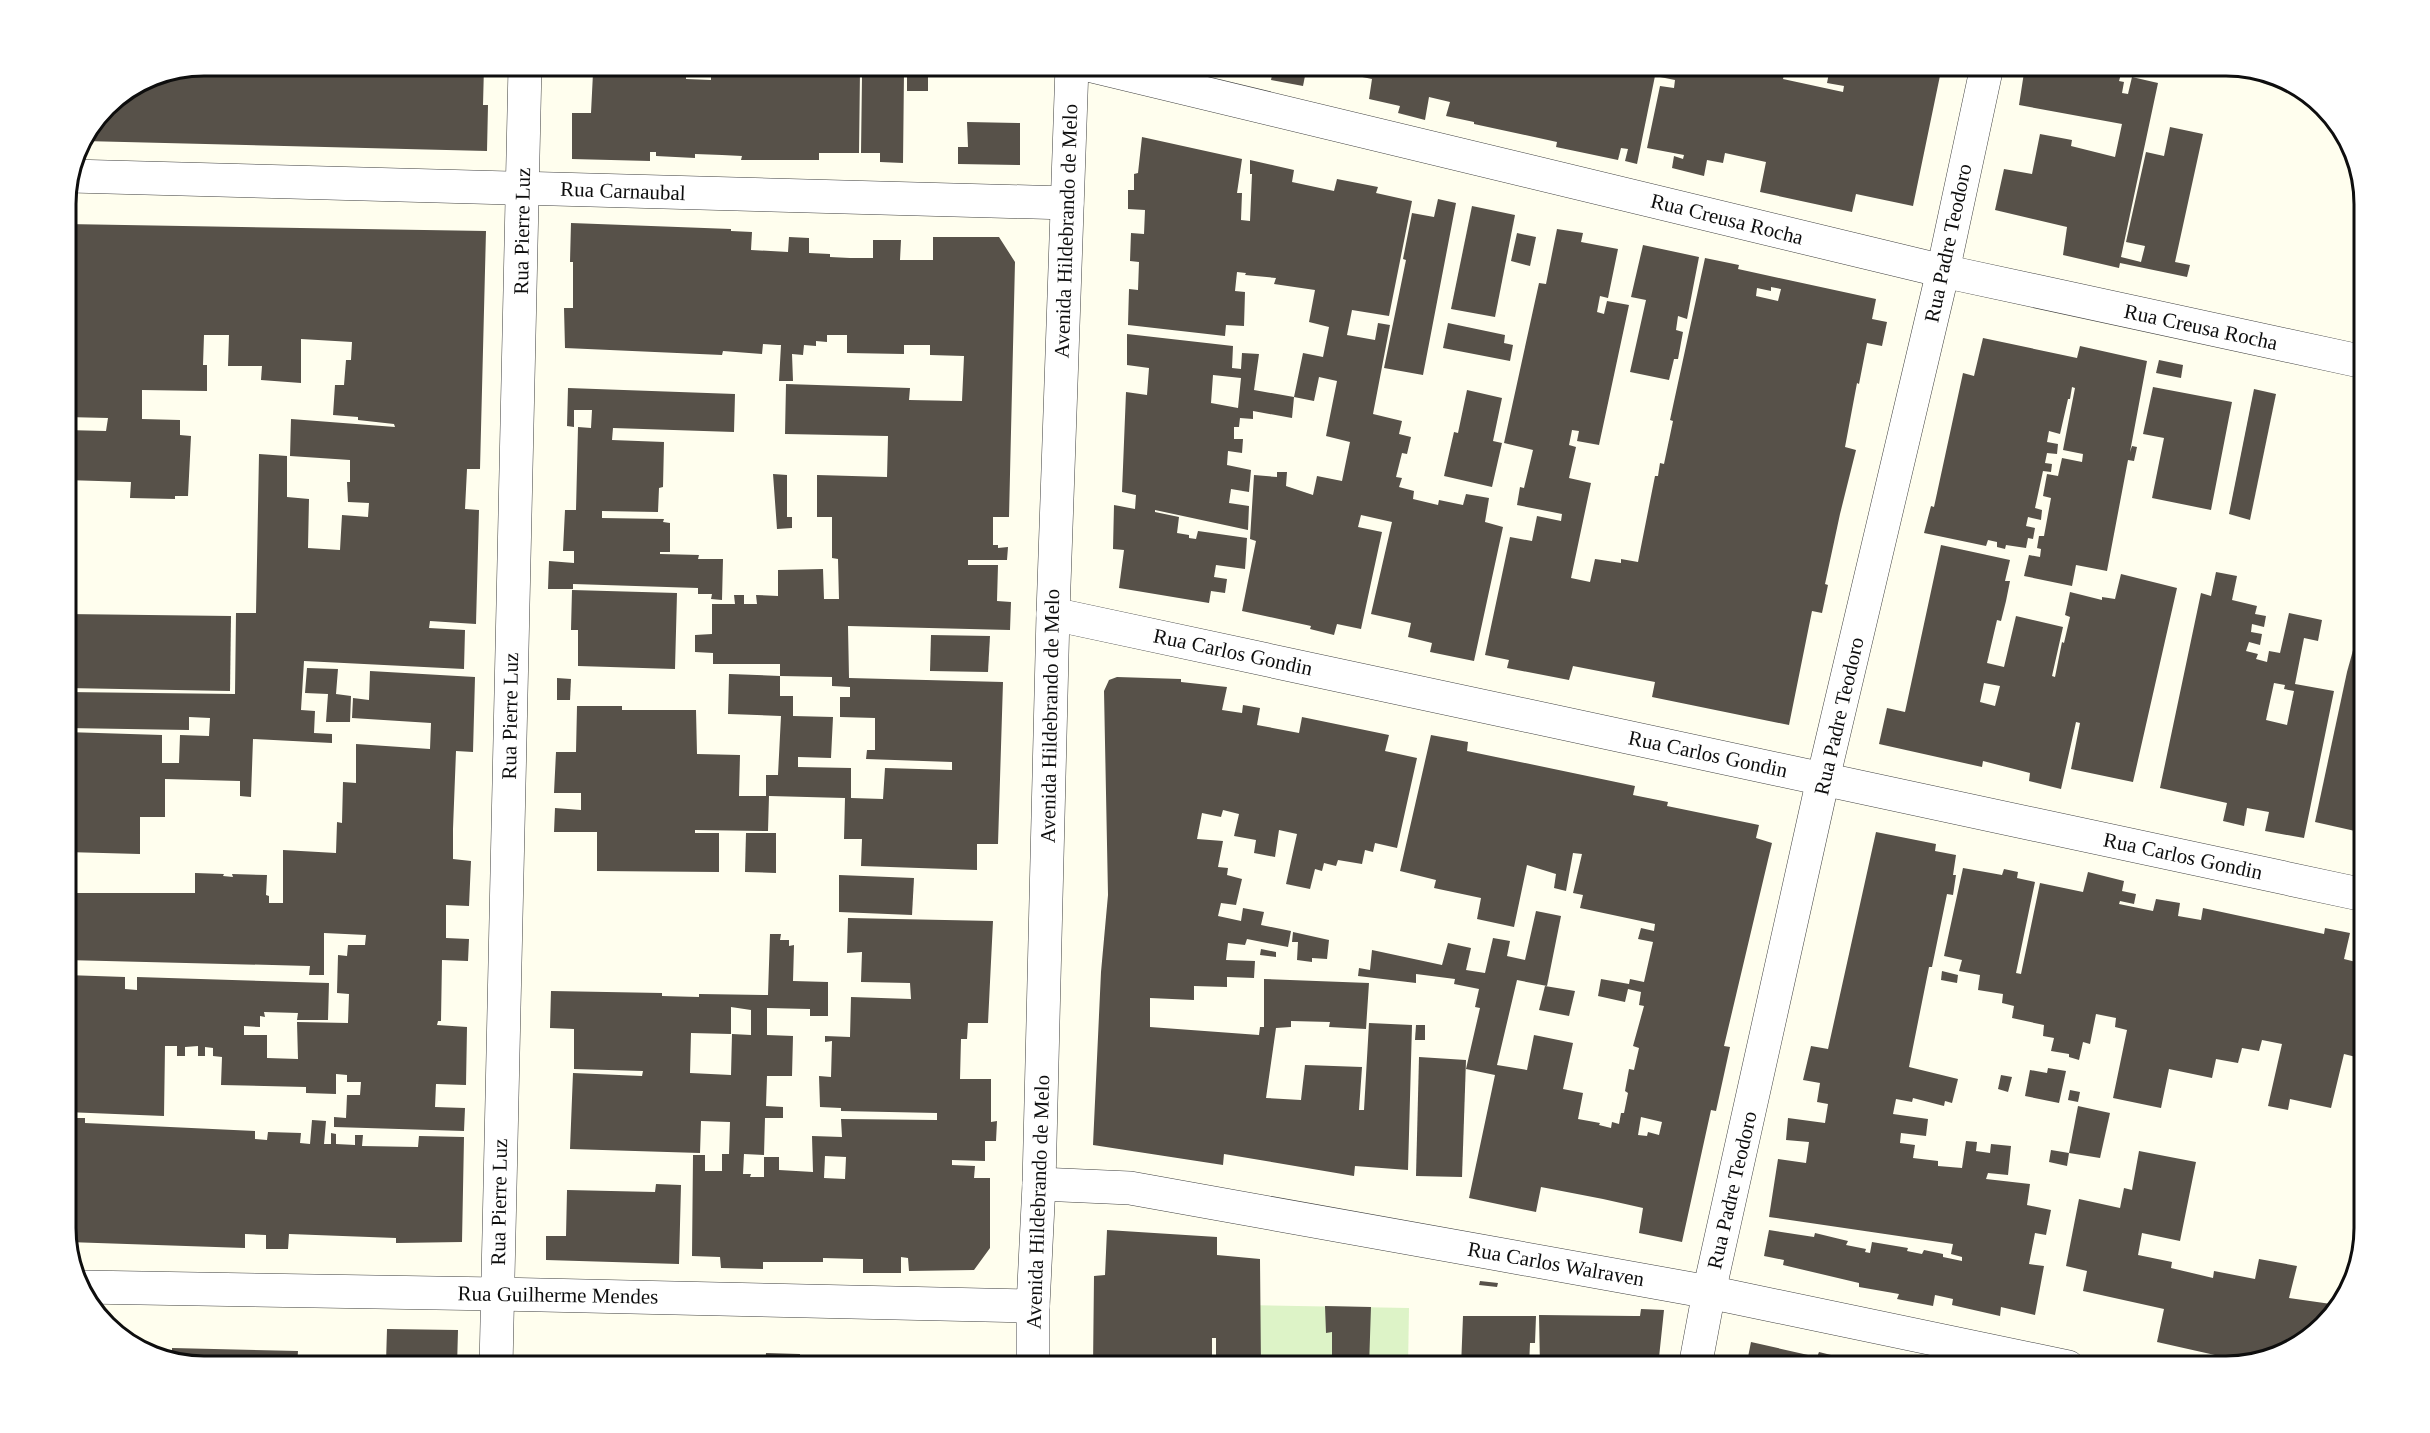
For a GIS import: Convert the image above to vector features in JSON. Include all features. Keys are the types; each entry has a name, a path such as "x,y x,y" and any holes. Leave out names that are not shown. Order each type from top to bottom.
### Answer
{"street":[{"name":"Rua Pierre Luz","path":"496,1356 525,76"},
{"name":"Avenida Hildebrando de Melo","path":"1033,1356 1053,614 1072,76"},
{"name":"Rua Creusa Rocha","path":"1134,76 1943,271 2353,360"},
{"name":"Rua Padre Teodoro","path":"1697,1356 1709,1292 1824,779 1943,271 1985,76"},
{"name":"Rua Carnaubal","path":"80,176 1067,203"},
{"name":"Rua Carlos Gondin","path":"1053,614 2354,893"},
{"name":"Rua Carlos Walraven","path":"1039,1185 1130,1188 1709,1292 2015,1356"},
{"name":"Rua Guilherme Mendes","path":"91,1287 1033,1306"}],"green space":[{"path":"1243,1305 1409,1308 1408,1356 1242,1356"}],"building":[{"path":"204,76 484,76 483,105 488,105 487,151 93,141 108,120 133,98 156,86 180,79"},
{"path":"593,76 686,76 686,79 711,80 711,76 860,76 859,153 819,153 819,160 741,160 742,156 695,154 695,158 656,156 656,152 650,152 650,161 572,159 572,113 591,113"},
{"path":"904,76 903,163 880,162 880,153 861,153 862,77"},
{"path":"907,76 928,76 928,91 907,91"},
{"path":"928,76 988,76 988,77"},
{"path":"1272,76 1305,76 1303,86 1271,80"},
{"path":"1357,76 1655,76 1637,164 1625,161 1628,149 1621,148 1618,160 1556,147 1557,142 1446,116 1450,102 1429,97 1425,120 1398,113 1400,106 1369,99 1372,79"},
{"path":"1655,76 1784,76 1783,79 1843,92 1844,86 1827,83 1828,76 1940,76 1913,206 1856,194 1852,212 1760,192 1766,162 1725,153 1723,163 1707,160 1704,176 1672,168 1674,156 1683,159 1684,155 1647,148 1660,86 1674,88 1675,80"},
{"path":"2023,76 2120,76 2119,81 2124,82 2122,93 2128,94 2132,77 2158,83 2121,257 2141,262 2145,246 2126,242 2146,152 2164,156 2170,127 2203,134 2175,262 2190,265 2187,277 2120,263 2119,268 2063,255 2067,227 1995,210 2004,169 2032,174 2040,134 2072,140 2071,146 2115,157 2122,124 2019,105"},
{"path":"967,122 1020,123 1020,165 958,164 958,147 968,147"},
{"path":"1142,137 1242,159 1237,193 1242,193 1241,220 1250,221 1252,174 1250,174 1250,160 1294,170 1292,182 1334,191 1337,179 1378,187 1376,193 1412,201 1389,316 1352,310 1347,335 1375,340 1378,323 1390,325 1373,414 1402,421 1399,434 1411,437 1407,454 1402,453 1396,477 1402,478 1399,487 1414,491 1413,499 1438,505 1439,500 1463,505 1466,494 1489,498 1485,522 1503,527 1474,661 1430,652 1432,643 1408,637 1411,623 1371,614 1392,522 1361,515 1358,527 1382,532 1361,629 1337,624 1334,635 1310,629 1311,626 1242,611 1256,541 1250,539 1254,475 1277,477 1277,472 1287,472 1286,486 1313,495 1317,476 1342,481 1350,442 1326,436 1337,381 1319,377 1314,401 1294,397 1303,353 1323,357 1329,327 1309,322 1315,290 1274,284 1276,278 1237,272 1235,291 1245,292 1244,326 1226,325 1225,336 1128,325 1129,289 1138,290 1139,262 1130,261 1131,233 1144,234 1145,210 1128,209 1128,190 1134,190 1134,174 1138,173"},
{"path":"1438,199 1456,203 1423,375 1384,368 1406,260 1403,259 1412,213 1434,217"},
{"path":"1472,206 1515,215 1495,317 1451,309"},
{"path":"571,223 731,229 731,231 752,232 751,250 788,252 789,237 809,238 809,253 830,254 830,257 873,258 873,240 901,240 900,260 933,260 933,237 999,237 1015,262 1009,517 993,517 993,545 998,545 998,548 1008,547 1007,560 968,560 968,565 998,565 997,601 1011,602 1010,630 848,626 849,678 1003,682 998,844 977,844 977,870 861,866 862,839 844,839 845,798 769,796 768,831 695,830 695,833 719,833 719,872 597,871 597,832 554,832 555,808 581,810 581,793 554,793 556,752 576,752 577,706 622,706 622,710 696,710 697,754 740,755 739,796 766,796 766,775 778,775 781,716 728,714 729,674 780,676 780,664 713,664 713,653 695,652 695,635 712,634 712,604 735,604 734,595 744,595 744,604 757,604 756,595 778,596 778,570 823,569 824,599 839,599 838,559 832,558 832,517 817,517 817,475 887,477 888,436 785,434 786,384 910,388 909,400 962,401 964,356 930,355 930,345 904,345 904,354 847,353 847,335 827,335 827,342 816,341 816,346 804,345 803,355 792,354 793,381 779,381 781,345 763,344 762,354 723,351 722,355 565,348 564,308 573,308 573,262 570,262","holes":["780,676 832,677 832,686 850,687 850,697 840,697 840,717 875,718 875,750 867,750 866,759 952,762 952,770 885,768 883,799 851,798 851,768 798,767 798,757 831,758 833,717 793,716 793,696 780,696"]},
{"path":"77,224 486,231 480,469 467,469 465,509 479,510 476,624 430,621 429,628 465,630 464,669 304,661 301,710 315,711 314,733 332,734 332,743 253,739 251,797 240,796 240,781 165,779 165,817 140,817 140,854 77,852 77,732 162,735 162,763 179,763 180,735 209,736 210,718 189,717 189,730 77,728 77,692 235,694 236,613 256,613 259,454 287,456 287,497 309,499 308,548 340,550 342,515 368,517 369,503 348,502 347,482 350,482 350,460 290,456 291,419 395,427 394,424 358,420 358,417 333,415 335,385 344,385 346,360 351,360 352,342 301,339 301,383 261,380 262,366 228,366 229,335 204,335 203,365 207,365 207,391 142,390 142,419 180,420 180,435 191,436 188,496 175,496 175,499 130,498 131,482 77,480 77,430 106,431 108,418 77,417"},
{"path":"1557,229 1583,233 1581,242 1618,249 1608,298 1600,296 1597,312 1604,314 1607,301 1629,305 1599,445 1577,441 1579,431 1572,430 1569,445 1576,447 1569,478 1591,483 1571,578 1590,582 1595,559 1621,563 1621,559 1638,562 1655,476 1658,476 1660,463 1664,464 1673,421 1670,420 1705,258 1739,265 1738,269 1876,299 1872,319 1887,322 1882,346 1867,343 1859,384 1857,383 1845,447 1856,450 1825,584 1828,585 1822,613 1812,611 1789,725 1652,697 1655,682 1573,666 1569,680 1507,668 1509,660 1485,655 1510,537 1532,541 1537,516 1561,521 1562,514 1517,505 1520,487 1524,488 1533,450 1504,443 1539,283 1546,284","holes":["1771,287 1781,289 1778,301 1756,296 1757,288 1771,291"]},
{"path":"1517,233 1536,237 1530,266 1511,261"},
{"path":"1643,245 1699,257 1687,319 1678,316 1676,330 1683,332 1678,359 1674,359 1669,380 1630,372 1646,300 1631,297"},
{"path":"1448,323 1505,335 1504,343 1513,345 1510,361 1443,348"},
{"path":"1127,334 1233,346 1232,368 1241,369 1242,353 1259,354 1254,390 1294,397 1292,418 1253,411 1253,419 1240,418 1239,427 1234,427 1234,439 1243,439 1242,453 1228,451 1227,465 1251,470 1249,492 1231,489 1229,503 1249,506 1248,530 1155,510 1155,512 1179,517 1177,533 1189,535 1189,538 1196,539 1198,531 1247,538 1245,569 1216,565 1214,577 1227,579 1225,593 1211,591 1209,603 1119,588 1124,550 1113,549 1114,505 1135,509 1136,495 1122,492 1126,392 1147,395 1149,368 1127,365","holes":["1213,375 1241,378 1238,408 1211,403"]},
{"path":"1983,338 2077,358 2080,346 2147,361 2130,452 2132,446 2137,447 2134,461 2128,460 2107,571 2076,565 2072,586 2024,576 2029,555 2040,557 2041,549 2037,548 2039,536 2044,536 2051,498 2043,496 2047,474 2058,476 2062,458 2082,462 2083,454 2063,450 2075,388 2072,387 2060,434 2049,431 2047,442 2058,444 2057,454 2047,453 2045,463 2052,464 2051,472 2043,471 2035,508 2042,510 2041,520 2028,517 2026,526 2035,528 2033,539 2028,538 2026,548 2006,545 2005,549 1997,547 1997,542 1988,540 1986,546 1924,533 1931,506 1934,507 1963,373 1974,376"},
{"path":"2159,360 2183,365 2181,378 2156,373"},
{"path":"2153,387 2232,402 2211,510 2152,498 2164,438 2143,434"},
{"path":"568,388 735,394 734,432 613,428 612,440 664,442 663,487 659,488 658,512 602,511 602,518 664,519 663,522 670,523 670,552 660,552 660,554 699,555 698,559 723,559 722,600 711,599 712,594 698,594 698,588 573,584 573,589 548,589 549,561 574,563 574,551 563,551 565,510 576,510 578,427 591,428 592,410 574,410 574,427 567,426"},
{"path":"2254,389 2276,394 2250,520 2229,514"},
{"path":"1467,390 1502,398 1493,441 1502,443 1492,487 1444,476 1454,432 1458,433"},
{"path":"773,474 787,475 787,517 792,517 792,528 777,529"},
{"path":"1941,545 2010,560 2005,581 2010,581 2006,601 2001,621 1997,620 1987,663 2004,667 2016,616 2063,627 2052,676 2055,677 2070,617 2065,615 2070,592 2102,600 2102,597 2115,599 2121,574 2177,588 2133,782 2071,769 2080,723 2076,722 2061,789 2029,781 2030,773 1983,761 1982,767 1879,744 1887,708 1905,712","holes":["1984,683 2000,686 1995,706 1980,702"]},
{"path":"2216,572 2237,576 2232,600 2257,606 2255,614 2266,616 2264,627 2252,624 2251,632 2262,634 2260,645 2249,642 2246,651 2258,654 2256,659 2267,662 2269,651 2280,653 2289,613 2322,620 2318,641 2304,638 2295,684 2334,691 2304,838 2265,831 2269,812 2247,808 2244,826 2223,821 2227,803 2160,788 2201,593 2211,596","holes":["2274,683 2285,685 2284,689 2294,691 2287,725 2266,720"]},
{"path":"572,590 677,593 675,669 578,666 578,630 571,630"},
{"path":"77,614 231,616 230,691 77,688"},
{"path":"931,635 990,636 988,672 930,671"},
{"path":"2353,649 2354,831 2315,822"},
{"path":"307,668 338,669 336,694 351,696 350,722 326,722 328,694 305,693"},
{"path":"370,671 475,677 473,752 456,751 453,829 453,859 471,861 469,906 446,905 446,938 469,939 468,961 442,960 441,1021 438,1021 437,1025 467,1027 466,1085 436,1084 435,1107 465,1108 464,1131 334,1127 334,1117 346,1118 347,1095 360,1095 361,1082 347,1082 347,1075 336,1074 336,1094 306,1093 306,1087 221,1085 222,1057 213,1056 213,1048 205,1047 205,1056 198,1056 198,1046 185,1047 185,1056 177,1056 177,1046 165,1046 164,1116 77,1112 77,975 125,977 125,989 137,990 137,977 329,983 328,1020 297,1020 298,1013 264,1012 265,1017 260,1016 260,1027 244,1026 244,1035 267,1035 267,1058 298,1059 297,1022 348,1023 349,994 337,993 338,955 347,956 348,945 365,945 366,935 324,933 324,975 309,975 310,966 77,960 77,893 195,893 195,873 224,874 223,876 233,877 232,874 267,875 266,895 269,896 269,903 283,903 283,850 336,853 337,822 342,823 343,782 356,783 356,744 430,749 431,723 352,718 353,698 369,700"},
{"path":"1117,677 1181,679 1181,682 1227,687 1222,710 1242,713 1243,705 1260,708 1257,725 1299,733 1302,717 1389,735 1385,751 1417,758 1397,848 1375,843 1373,852 1365,850 1362,864 1338,860 1336,866 1324,863 1322,871 1315,869 1310,889 1286,884 1297,834 1279,830 1275,857 1254,853 1256,840 1234,836 1239,814 1223,810 1221,817 1202,813 1197,839 1223,841 1218,867 1228,868 1227,875 1242,879 1236,905 1221,903 1218,916 1241,921 1243,908 1264,912 1261,925 1291,931 1288,947 1247,939 1245,945 1228,943 1226,960 1255,961 1254,978 1227,977 1227,987 1194,986 1194,1000 1150,998 1150,1027 1259,1035 1260,1027 1264,1027 1264,979 1369,983 1366,1029 1329,1027 1330,1022 1291,1021 1291,1027 1276,1028 1266,1098 1301,1100 1305,1065 1362,1067 1359,1110 1364,1110 1369,1023 1412,1025 1408,1170 1355,1166 1354,1176 1224,1154 1223,1165 1093,1145 1101,972 1108,895 1104,691 1109,680"},
{"path":"557,678 571,679 570,700 557,700"},
{"path":"1431,735 1468,742 1467,751 1635,786 1633,795 1668,802 1667,806 1759,825 1756,838 1772,843 1724,1046 1730,1047 1716,1111 1711,1110 1682,1242 1639,1233 1643,1208 1603,1199 1541,1187 1536,1212 1469,1198 1495,1075 1466,1069 1480,1008 1475,1007 1479,989 1454,984 1455,979 1416,974 1416,983 1358,976 1359,968 1370,970 1372,950 1442,965 1448,943 1471,948 1466,970 1485,973 1493,938 1510,941 1507,956 1525,960 1536,911 1561,916 1547,986 1517,980 1497,1065 1527,1070 1534,1035 1573,1043 1563,1089 1583,1093 1578,1119 1600,1123 1599,1125 1611,1128 1612,1122 1619,1124 1621,1113 1624,1113 1629,1069 1634,1070 1639,1048 1633,1046 1644,1006 1639,1005 1641,992 1628,989 1625,1002 1598,996 1601,979 1629,984 1630,979 1644,982 1653,942 1638,939 1641,928 1654,931 1655,924 1580,908 1583,895 1573,893 1582,854 1573,853 1566,891 1554,888 1556,874 1527,865 1514,927 1477,919 1481,898 1434,888 1436,880 1400,871","holes":["1641,1117 1662,1122 1659,1135 1648,1132 1647,1136 1638,1135"]},
{"path":"1876,832 1936,844 1935,851 1956,855 1953,895 1947,894 1932,967 1929,967 1909,1067 1958,1079 1952,1103 1945,1101 1944,1106 1913,1098 1912,1102 1896,1099 1893,1114 1928,1119 1926,1136 1901,1133 1900,1143 1915,1145 1913,1158 1938,1161 1938,1166 1962,1168 1966,1141 1977,1142 1976,1151 1990,1153 1991,1144 2011,1146 2008,1175 1988,1173 1986,1179 2030,1184 2027,1205 2051,1210 2046,1235 2035,1233 2029,1264 2044,1266 2035,1315 2001,1307 2000,1316 1952,1305 1953,1299 1935,1295 1933,1306 1897,1299 1899,1294 1859,1287 1859,1283 1783,1265 1784,1260 1764,1256 1769,1230 1814,1237 1815,1233 1848,1241 1846,1245 1866,1249 1865,1252 1870,1253 1872,1242 1908,1248 1907,1251 1922,1254 1924,1250 1943,1254 1943,1257 1962,1261 1962,1257 1951,1254 1953,1244 1769,1217 1778,1159 1806,1163 1809,1142 1786,1140 1788,1118 1825,1123 1828,1104 1817,1102 1820,1083 1803,1080 1811,1046 1828,1049"},
{"path":"746,833 776,833 776,873 745,872"},
{"path":"1963,868 2002,875 2004,869 2018,872 2017,878 2035,882 2016,973 2021,974 2040,883 2083,892 2088,872 2124,881 2122,891 2136,894 2134,904 2120,901 2119,904 2153,911 2156,899 2180,903 2178,916 2201,920 2203,908 2324,934 2325,928 2350,933 2344,959 2354,961 2354,1056 2344,1054 2331,1108 2290,1099 2288,1110 2268,1106 2282,1044 2262,1040 2259,1051 2242,1048 2238,1063 2216,1059 2212,1078 2169,1069 2161,1108 2113,1098 2127,1030 2115,1027 2116,1018 2096,1014 2090,1044 2083,1042 2079,1060 2069,1057 2069,1054 2051,1051 2054,1038 2043,1036 2044,1025 2012,1018 2014,1006 2002,1003 2003,994 1978,990 1980,975 1959,971 1962,960 1944,956"},
{"path":"839,875 914,878 912,915 839,912"},
{"path":"848,918 993,921 988,1023 968,1023 967,1039 961,1039 960,1079 991,1079 991,1122 997,1121 996,1141 985,1141 985,1161 952,1160 952,1165 975,1166 974,1178 990,1178 990,1248 974,1270 909,1271 908,1258 901,1257 901,1273 863,1273 863,1259 823,1258 823,1262 763,1262 763,1269 721,1268 720,1257 692,1256 693,1155 705,1155 705,1171 722,1171 722,1154 729,1154 730,1122 701,1121 700,1153 570,1149 573,1073 642,1076 643,1071 574,1069 574,1029 550,1028 551,991 662,993 662,996 699,997 699,994 768,995 770,934 781,934 780,940 789,940 789,946 794,945 793,981 828,982 828,1016 810,1016 810,1009 767,1008 767,1035 793,1036 792,1076 767,1076 766,1106 783,1107 783,1118 765,1118 764,1155 744,1154 743,1174 751,1174 750,1177 764,1177 764,1157 779,1157 779,1170 813,1172 812,1136 842,1137 841,1119 937,1120 937,1113 841,1111 841,1108 820,1107 819,1076 831,1077 832,1041 825,1042 825,1036 850,1037 851,997 911,999 910,983 861,982 862,952 847,953","holes":["731,1007 751,1010 751,1035 732,1034 731,1075 690,1073 691,1033 731,1034","825,1156 846,1157 845,1179 824,1178"]},
{"path":"1293,932 1329,940 1327,959 1312,958 1312,962 1297,960 1298,942 1292,942"},
{"path":"1261,949 1276,952 1276,957 1260,955"},
{"path":"1942,971 1958,975 1957,983 1941,980"},
{"path":"1545,986 1575,991 1569,1016 1539,1010"},
{"path":"1416,1025 1425,1025 1425,1040 1415,1040"},
{"path":"1419,1057 1466,1060 1462,1177 1416,1176"},
{"path":"2048,1068 2066,1071 2059,1103 2025,1096 2030,1070 2047,1073"},
{"path":"2001,1075 2012,1077 2008,1092 1998,1089"},
{"path":"2070,1090 2080,1092 2078,1102 2068,1100"},
{"path":"2078,1106 2110,1113 2100,1158 2069,1153"},
{"path":"77,1118 85,1118 85,1123 255,1131 255,1139 267,1140 268,1132 301,1133 300,1143 310,1144 312,1120 326,1121 324,1144 331,1144 331,1133 336,1134 336,1144 355,1145 355,1135 363,1135 362,1146 418,1147 419,1136 464,1137 462,1242 396,1243 396,1238 289,1234 288,1249 266,1249 266,1235 245,1234 245,1248 78,1242"},
{"path":"2051,1150 2069,1153 2067,1166 2049,1162"},
{"path":"2139,1151 2196,1162 2180,1241 2142,1233 2138,1255 2172,1262 2171,1268 2213,1278 2214,1271 2255,1279 2259,1259 2297,1266 2289,1298 2329,1304 2303,1330 2274,1347 2259,1352 2219,1356 2157,1342 2164,1309 2083,1291 2087,1271 2066,1266 2079,1199 2120,1208 2124,1188 2132,1190"},
{"path":"656,1184 681,1185 679,1264 546,1260 546,1236 566,1236 567,1190 655,1192"},
{"path":"1107,1230 1217,1237 1217,1255 1260,1259 1261,1356 1216,1356 1216,1338 1212,1338 1212,1356 1093,1356 1094,1276 1105,1275"},
{"path":"1480,1281 1498,1283 1497,1287 1479,1285"},
{"path":"1325,1306 1371,1307 1369,1356 1332,1356 1332,1332 1326,1333"},
{"path":"1641,1309 1664,1310 1659,1356 1540,1356 1539,1315 1640,1316"},
{"path":"1463,1316 1536,1316 1535,1343 1530,1343 1529,1356 1461,1356"},
{"path":"387,1329 458,1330 457,1356 386,1356"},
{"path":"1751,1342 1813,1356 1748,1356"},
{"path":"172,1348 298,1351 298,1356 204,1356 172,1352"},
{"path":"1819,1352 1835,1356 1817,1356"},
{"path":"766,1353 800,1354 800,1356 766,1356"},
{"path":"841,1355 882,1355 882,1356"}]}
